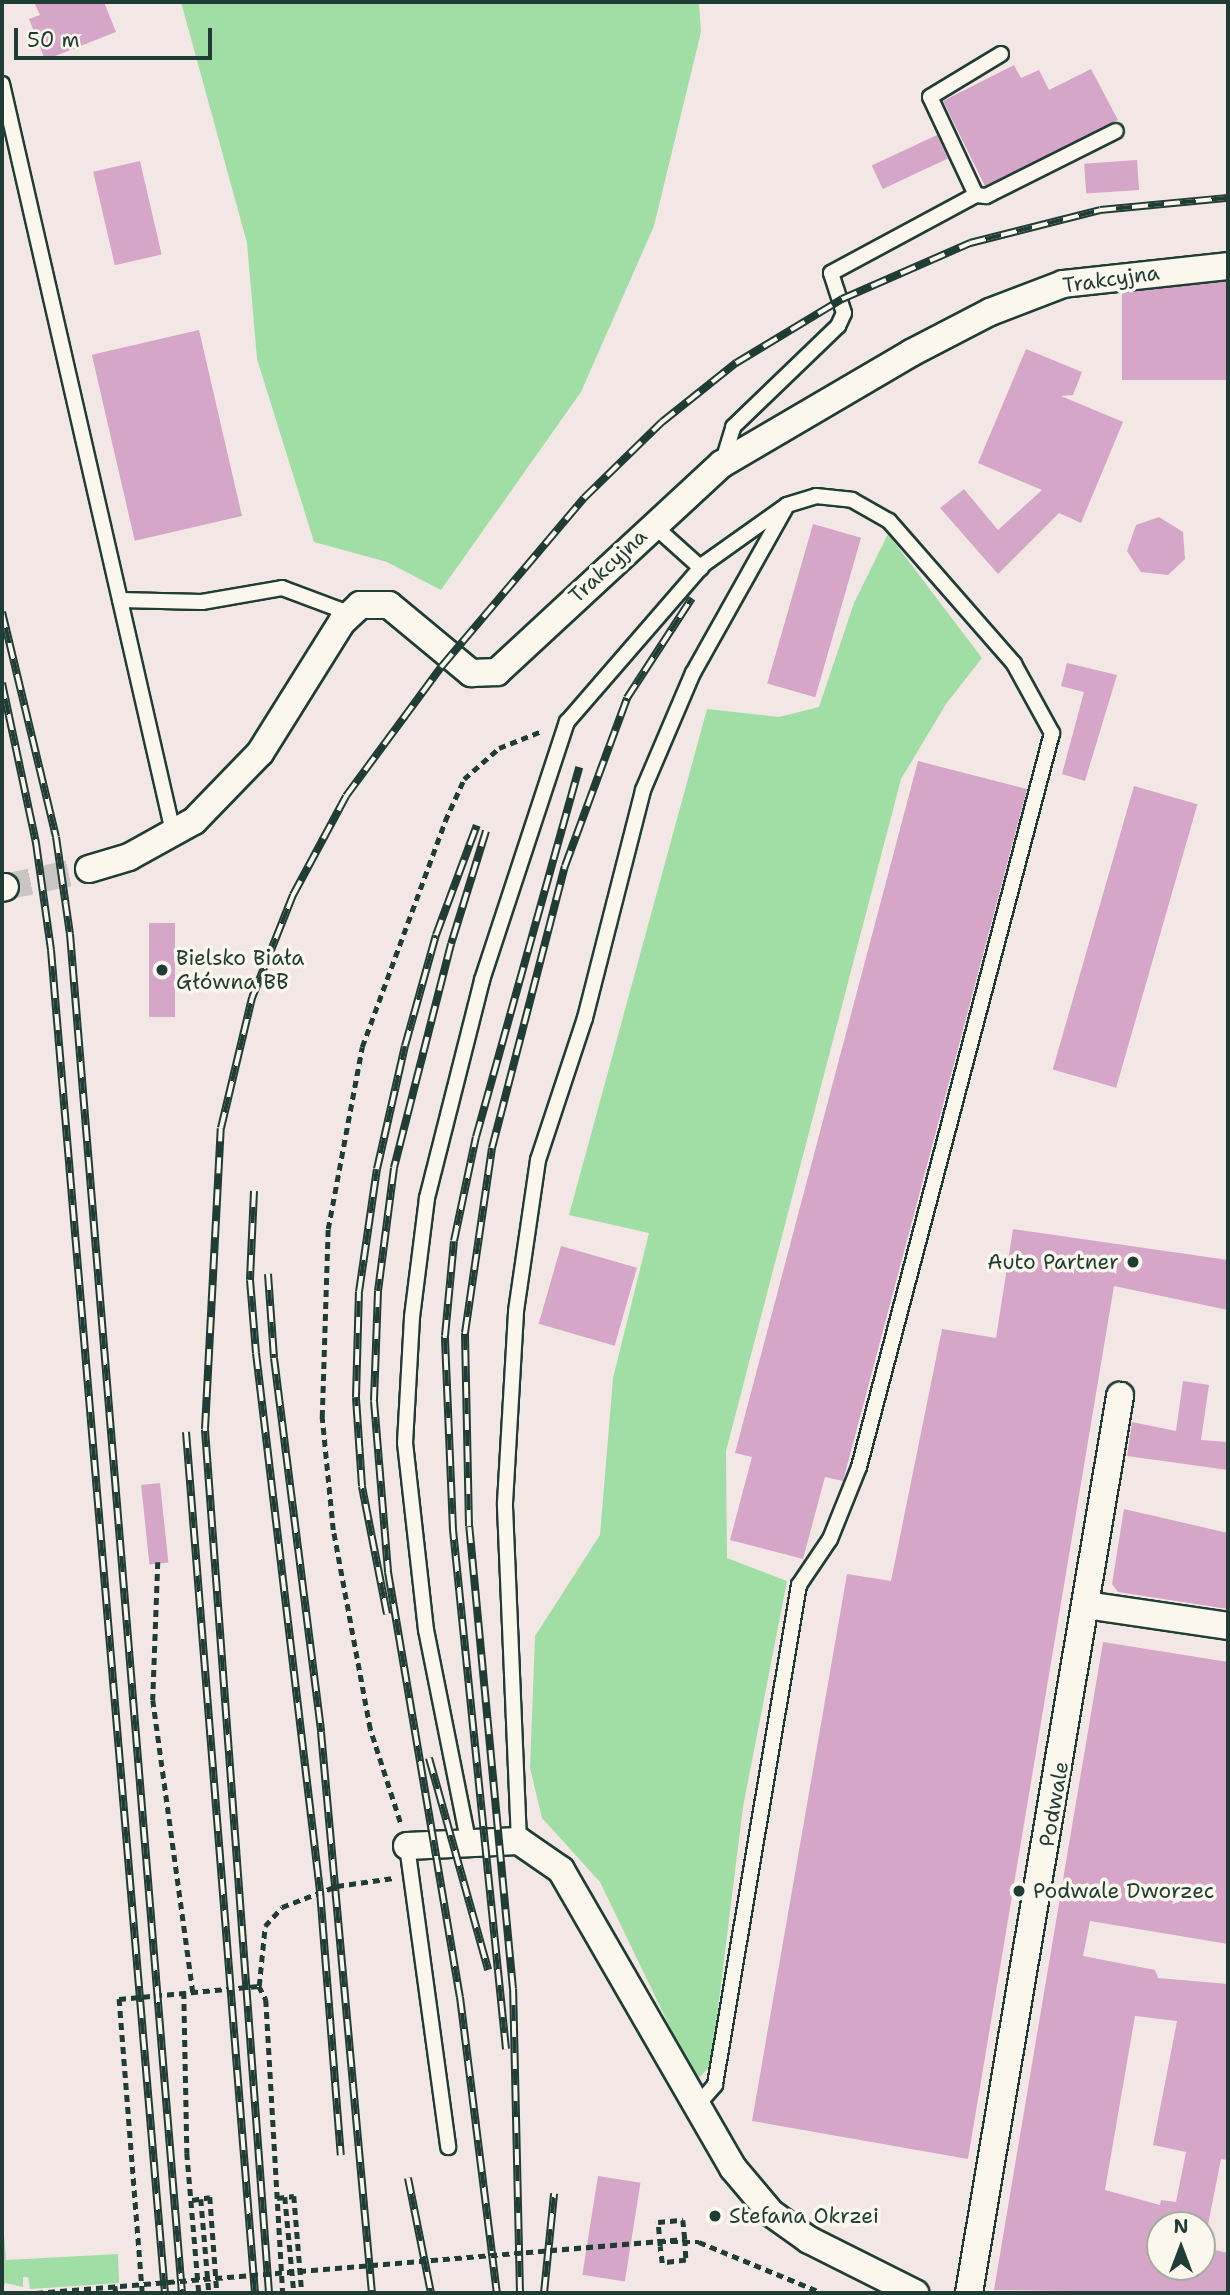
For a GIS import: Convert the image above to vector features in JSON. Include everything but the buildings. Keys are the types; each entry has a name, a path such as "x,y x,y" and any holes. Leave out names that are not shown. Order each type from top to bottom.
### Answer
{"street":[{"name":"Trakcyjna","path":"349,613 374,601 389,605 471,673 483,676 509,662 652,524 722,464 1002,307 1063,284 1228,266"},
{"path":"89,869 129,857 194,821 260,752 349,613"},
{"name":"Podwale","path":"969,2293 1120,1396"},
{"path":"1086,1605 1228,1626"},
{"path":"407,1846 468,1840 519,1841 561,1870 577,1892 696,2107 733,2168 771,2213 808,2240 915,2293"}],"lane":[{"path":"976,195 930,97 1001,54"},
{"path":"2,84 173,832"},
{"path":"722,464 733,427 838,326 844,313 831,274 976,195 986,196 1116,131"},
{"path":"468,1840 426,1630 405,1443 412,1317 427,1198 479,993 567,722 701,568 787,505 817,496 852,500 889,521 1014,664 1052,733 859,1467 830,1539 799,1584 715,2085 696,2107"},
{"path":"519,1841 505,1503 516,1311 538,1160 585,1018 642,790 693,673 787,505"},
{"path":"652,524 701,568"},
{"path":"120,600 202,602 282,588 349,613"},
{"path":"407,1846 448,2147"}],"path":[{"path":"407,1846 370,1729 334,1530 322,1417 328,1229 362,1046 407,917 464,779 499,748 567,722"},
{"path":"158,1562 153,1700 193,1992"},
{"path":"283,2293 266,2000 259,1986 265,1926 282,1907 337,1886 411,1875"},
{"path":"142,2293 119,1998 259,1986"},
{"path":"184,1992 192,2200 199,2293"},
{"path":"277,2198 294,2196 302,2293"},
{"path":"192,2200 209,2197 217,2293"},
{"path":"285,2197 294,2293"},
{"path":"201,2199 209,2293"},
{"path":"683,2220 685,2239 686,2260 662,2263 658,2222 683,2220"},
{"path":"36,2293 685,2239"},
{"path":"659,2242 699,2242 823,2293"},
{"path":"116,2286 116,2293"}],"green space":[{"path":"181,2 699,2 701,32 654,226 581,392 441,590 387,562 314,542 257,359 247,243"},
{"path":"888,534 982,658 946,704 901,779 726,1451 727,1558 787,1581 743,1807 711,2065 696,2081 600,1882 542,1818 530,1768 535,1636 600,1535 613,1378 649,1233 569,1215 707,709 779,717 819,707 854,603"},
{"path":"2,2208 6,2260 118,2254 119,2283 30,2289 28,2277 23,2277 23,2287 5,2283 2,2292"}],"tunnel":[{"path":"5,887 89,869"}],"railway":[{"path":"269,2293 205,1429 221,1128 252,998 293,895 346,796 442,666 584,498 662,422 736,363 842,299 970,243 1100,210 1228,198"},
{"path":"520,2293 513,1989 469,1526 465,1333 492,1148 565,866 627,698 692,598"},
{"path":"2,612 56,837 70,934 182,2293"},
{"path":"2,683 36,843 51,950 165,2293"},
{"path":"506,2049 453,1530 445,1336 454,1241 476,1137 579,767"},
{"path":"387,1614 362,1486 356,1397 359,1292 377,1169 405,1046 436,935 477,825"},
{"path":"486,831 451,944 394,1168 378,1291 374,1401 388,1572 460,1997 497,2293"},
{"path":"254,1191 250,1280 256,1353 320,1891 341,2155"},
{"path":"268,1274 274,1358 321,1732 372,2293"},
{"path":"186,1432 255,2293"},
{"path":"429,1758 488,1970"},
{"path":"408,2178 431,2293"},
{"path":"544,2293 554,2194"}],"place":[{"name":"Bielsko Biała Główna BB","path":"162,970"},
{"name":"Auto Partner","path":"1133,1262"},
{"name":"Podwale Dworzec","path":"1019,1891"},
{"name":"Stefana Okrzei","path":"715,2216"}]}
